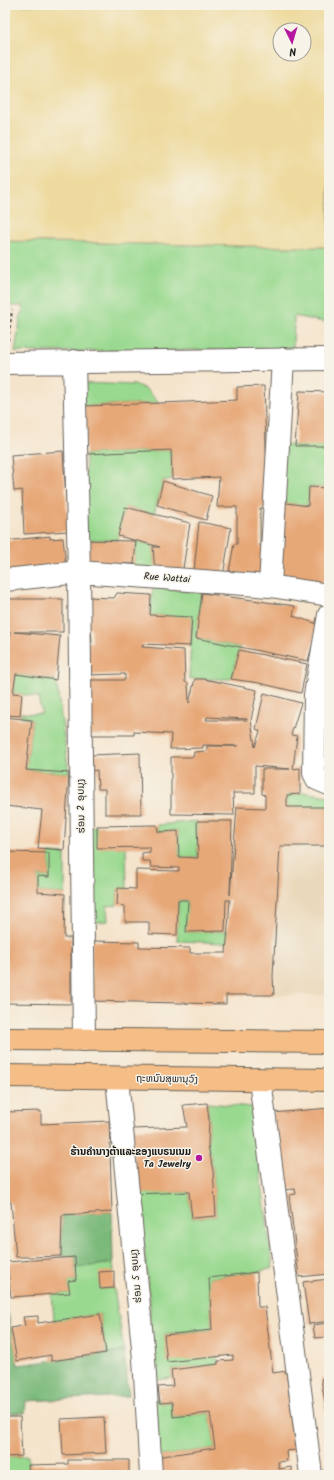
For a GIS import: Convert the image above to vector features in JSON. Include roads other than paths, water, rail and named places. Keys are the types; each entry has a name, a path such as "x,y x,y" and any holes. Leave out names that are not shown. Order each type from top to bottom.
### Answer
{"highway":[{"path":"5,1039 329,1042"},
{"name":"ຖະຫນົນສຸພານຸວົງ","path":"5,1076 329,1080"}],"street":[{"path":"270,586 283,359"},
{"path":"5,363 329,359"},
{"name":"ຮ່ອມ 2 ອຸບມຸງ","path":"74,362 79,572 84,1040"},
{"name":"Rue Wattai","path":"5,580 79,572 270,586 329,595"},
{"path":"329,615 315,695 314,773 317,779 329,784"},
{"name":"ຮ່ອມ 5 ອຸບມຸງ","path":"117,1078 144,1360 151,1475"},
{"path":"260,1080 312,1475"}],"place":[{"name":"ຮ້ານຄຳນາງຕ້າແລະຂອງແບຣນເນມ Ta Jewelry","path":"199,1158"}]}
